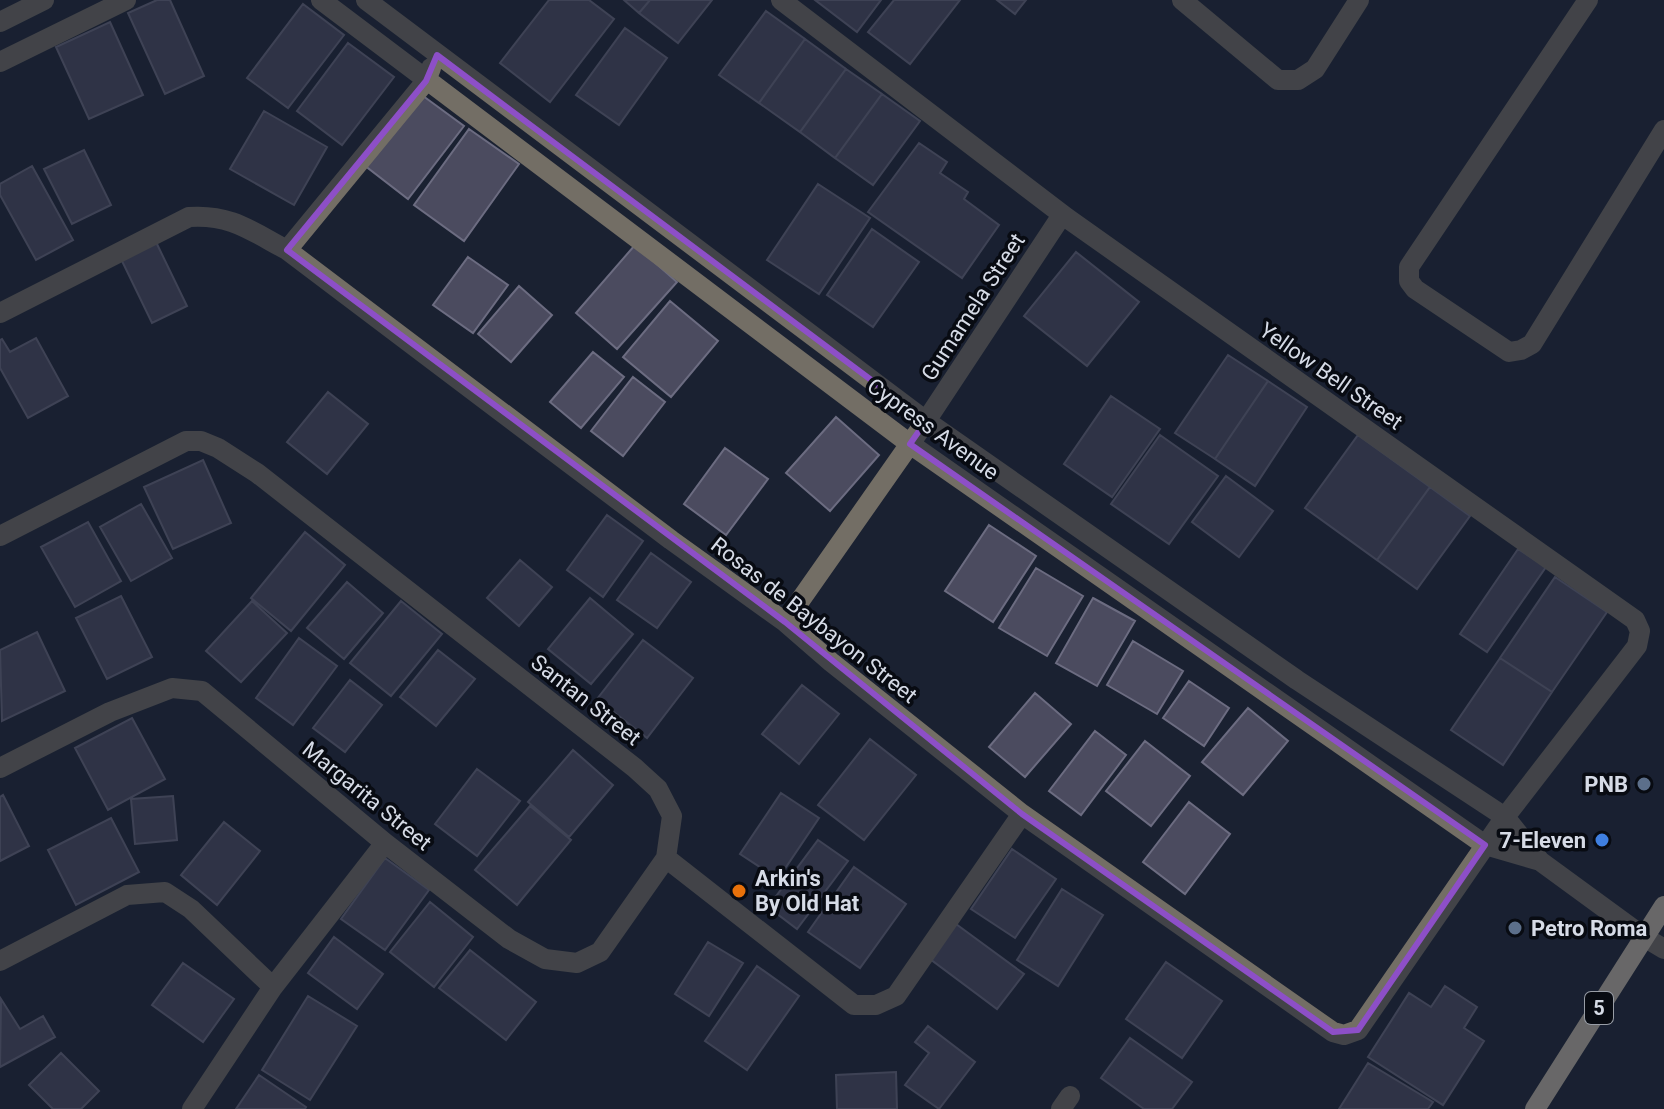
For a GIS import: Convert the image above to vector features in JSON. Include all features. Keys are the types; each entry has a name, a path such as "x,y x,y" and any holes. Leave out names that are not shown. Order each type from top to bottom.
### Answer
{"main road":[{"name":"5","path":"1535,1109 1664,906"}],"street":[{"path":"0,22 44,0"},
{"path":"0,62 126,0"},
{"name":"Cypress Avenue","path":"321,0 910,444 1485,845 1540,861"},
{"path":"352,24 367,0"},
{"name":"Cypress Avenue","path":"367,0 926,421 1297,680 1505,817 1540,861 1664,949"},
{"name":"Yellow Bell Street","path":"781,0 1062,215 1635,620 1640,631 1637,646 1485,845"},
{"path":"1182,0 1278,80 1298,80 1315,69 1359,0"},
{"path":"1588,0 1409,267 1409,281 1415,289 1509,352 1532,344 1664,130"},
{"path":"287,250 426,81 437,55"},
{"name":"Rosas de Baybayon Street","path":"0,313 189,217 212,215 231,220 287,250 658,531 785,622 1022,814 1333,1032 1344,1035 1358,1030 1485,845"},
{"name":"Gumamela Street","path":"785,622 926,421 1062,215"},
{"name":"Santan Street","path":"0,536 186,441 201,441 218,448 257,473 658,789 672,816 666,858"},
{"name":"Margarita Street","path":"0,768 110,712 172,688 202,691 385,843 509,939 545,959 577,963 600,952 666,858"},
{"path":"666,858 854,1005 876,1005 896,996 1022,814"},
{"path":"192,1109 273,987 385,843"},
{"path":"0,961 127,895 165,892 191,909 273,987"}],"highlighted area":[{"path":"437,55 926,421 910,444 1485,845 1358,1030 1333,1032 1022,814 785,622 287,250 426,81"}],"building":[{"path":"157,0 170,0 204,76 165,94 128,13"},
{"path":"549,0 589,0 614,19 550,102 500,63"},
{"path":"624,0 650,0 639,13"},
{"path":"650,0 712,0 678,43 639,13"},
{"path":"815,0 881,0 857,32"},
{"path":"894,0 960,0 910,64 868,32"},
{"path":"997,0 1026,0 1015,14"},
{"path":"303,4 344,35 288,108 247,78"},
{"path":"766,11 805,39 759,103 719,75"},
{"path":"110,22 143,95 89,119 56,47"},
{"path":"625,28 667,58 619,125 576,95"},
{"path":"805,39 846,69 800,132 759,103"},
{"path":"348,43 394,77 342,145 297,111"},
{"path":"846,69 882,94 835,158 800,132"},
{"path":"419,93 464,126 408,199 364,165"},
{"path":"882,94 920,121 873,185 835,158"},
{"path":"264,111 327,147 294,205 230,169"},
{"path":"469,129 519,164 464,241 414,205"},
{"path":"919,143 947,162 940,173 968,192 964,199 999,225 962,278 868,212"},
{"path":"84,150 111,205 72,224 44,169"},
{"path":"32,166 73,240 36,260 0,195 0,184"},
{"path":"818,184 870,218 819,294 767,260"},
{"path":"872,229 919,262 873,327 827,295"},
{"path":"156,242 187,306 152,323 121,259"},
{"path":"635,245 677,282 617,349 576,313"},
{"path":"1076,252 1139,302 1087,366 1024,316"},
{"path":"468,257 508,285 473,333 433,305"},
{"path":"519,286 552,315 511,362 478,334"},
{"path":"670,301 718,341 671,397 623,357"},
{"path":"36,338 68,396 28,418 0,368 0,340 10,352"},
{"path":"593,352 624,377 581,428 550,402"},
{"path":"1228,355 1268,381 1215,459 1175,433"},
{"path":"633,377 665,402 623,456 591,431"},
{"path":"1268,381 1307,407 1255,486 1215,459"},
{"path":"328,392 368,424 327,474 287,442"},
{"path":"1111,396 1160,429 1112,497 1064,464"},
{"path":"836,417 879,455 830,511 786,473"},
{"path":"1160,435 1218,476 1169,544 1111,504"},
{"path":"1358,435 1430,487 1377,560 1305,508"},
{"path":"725,448 768,479 726,535 684,504"},
{"path":"203,460 231,523 173,549 144,487"},
{"path":"1226,476 1273,511 1239,557 1192,522"},
{"path":"1430,487 1470,516 1417,589 1377,560"},
{"path":"141,504 172,558 131,581 100,527"},
{"path":"607,515 643,541 603,597 567,570"},
{"path":"88,522 121,581 75,607 41,547"},
{"path":"989,525 1036,556 993,622 945,591"},
{"path":"305,532 345,565 291,631 251,598"},
{"path":"1518,549 1546,567 1487,652 1460,634"},
{"path":"651,553 691,582 657,628 617,600"},
{"path":"520,560 552,587 519,626 487,598"},
{"path":"1036,568 1083,596 1047,656 999,628"},
{"path":"1555,577 1607,612 1552,692 1500,658"},
{"path":"347,582 383,613 344,659 307,628"},
{"path":"121,596 152,657 107,679 76,618"},
{"path":"590,598 633,634 591,684 548,649"},
{"path":"1093,598 1135,621 1097,686 1056,663"},
{"path":"252,601 287,633 241,682 206,651"},
{"path":"401,601 442,634 391,696 350,663"},
{"path":"37,632 65,691 2,721 0,650"},
{"path":"299,638 337,666 293,725 256,698"},
{"path":"643,640 693,678 647,738 597,699"},
{"path":"1133,641 1183,671 1157,714 1107,685"},
{"path":"438,650 475,679 436,726 400,697"},
{"path":"1500,658 1552,692 1503,765 1451,730"},
{"path":"350,680 382,705 345,752 313,728"},
{"path":"1189,681 1229,708 1204,746 1163,718"},
{"path":"802,685 839,714 799,764 762,734"},
{"path":"1035,693 1071,724 1025,777 989,747"},
{"path":"1248,708 1288,741 1243,795 1202,762"},
{"path":"132,718 165,779 108,810 75,748"},
{"path":"1095,731 1126,755 1081,815 1049,791"},
{"path":"870,739 916,775 864,840 818,805"},
{"path":"1145,741 1190,776 1151,826 1106,791"},
{"path":"573,750 613,785 569,837 528,802"},
{"path":"477,769 520,801 477,856 435,824"},
{"path":"781,793 819,818 778,879 740,854"},
{"path":"3,795 29,846 0,861 0,797"},
{"path":"173,796 177,840 135,844 131,799"},
{"path":"1189,802 1230,834 1185,894 1143,862"},
{"path":"530,806 571,840 517,905 475,870"},
{"path":"111,818 139,872 76,905 48,850"},
{"path":"224,822 260,851 217,905 181,875"},
{"path":"818,840 848,861 797,929 768,907"},
{"path":"1012,849 1056,879 1015,938 971,909"},
{"path":"385,858 429,890 385,950 341,919"},
{"path":"854,867 906,904 860,968 808,932"},
{"path":"1062,889 1103,915 1058,986 1017,960"},
{"path":"430,902 473,937 434,987 390,952"},
{"path":"956,924 1024,974 997,1009 930,959"},
{"path":"334,937 383,974 357,1009 308,973"},
{"path":"708,942 743,963 709,1016 675,994"},
{"path":"470,950 536,1002 506,1040 439,988"},
{"path":"1166,962 1222,1001 1182,1058 1126,1019"},
{"path":"183,963 234,999 203,1042 152,1005"},
{"path":"757,966 799,996 747,1070 705,1041"},
{"path":"1445,986 1477,1007 1464,1028 1484,1041 1443,1105 1368,1057 1409,993 1431,1007"},
{"path":"308,996 357,1026 310,1100 262,1070"},
{"path":"1,999 20,1029 43,1016 55,1037 0,1067"},
{"path":"928,1026 975,1062 939,1109 905,1085 929,1053 915,1042"},
{"path":"1130,1038 1192,1082 1172,1109 1144,1109 1101,1078"},
{"path":"61,1053 99,1091 81,1109 53,1109 29,1085"},
{"path":"1368,1063 1433,1102 1428,1109 1339,1109"},
{"path":"896,1072 897,1109 837,1109 836,1075"},
{"path":"259,1075 306,1107 305,1109 236,1109"}],"place":[{"name":"PNB","path":"1644,784"},
{"name":"7-Eleven","path":"1602,840"},
{"name":"Arkin's By Old Hat","path":"739,891"},
{"name":"Petro Roma","path":"1515,928"}]}
